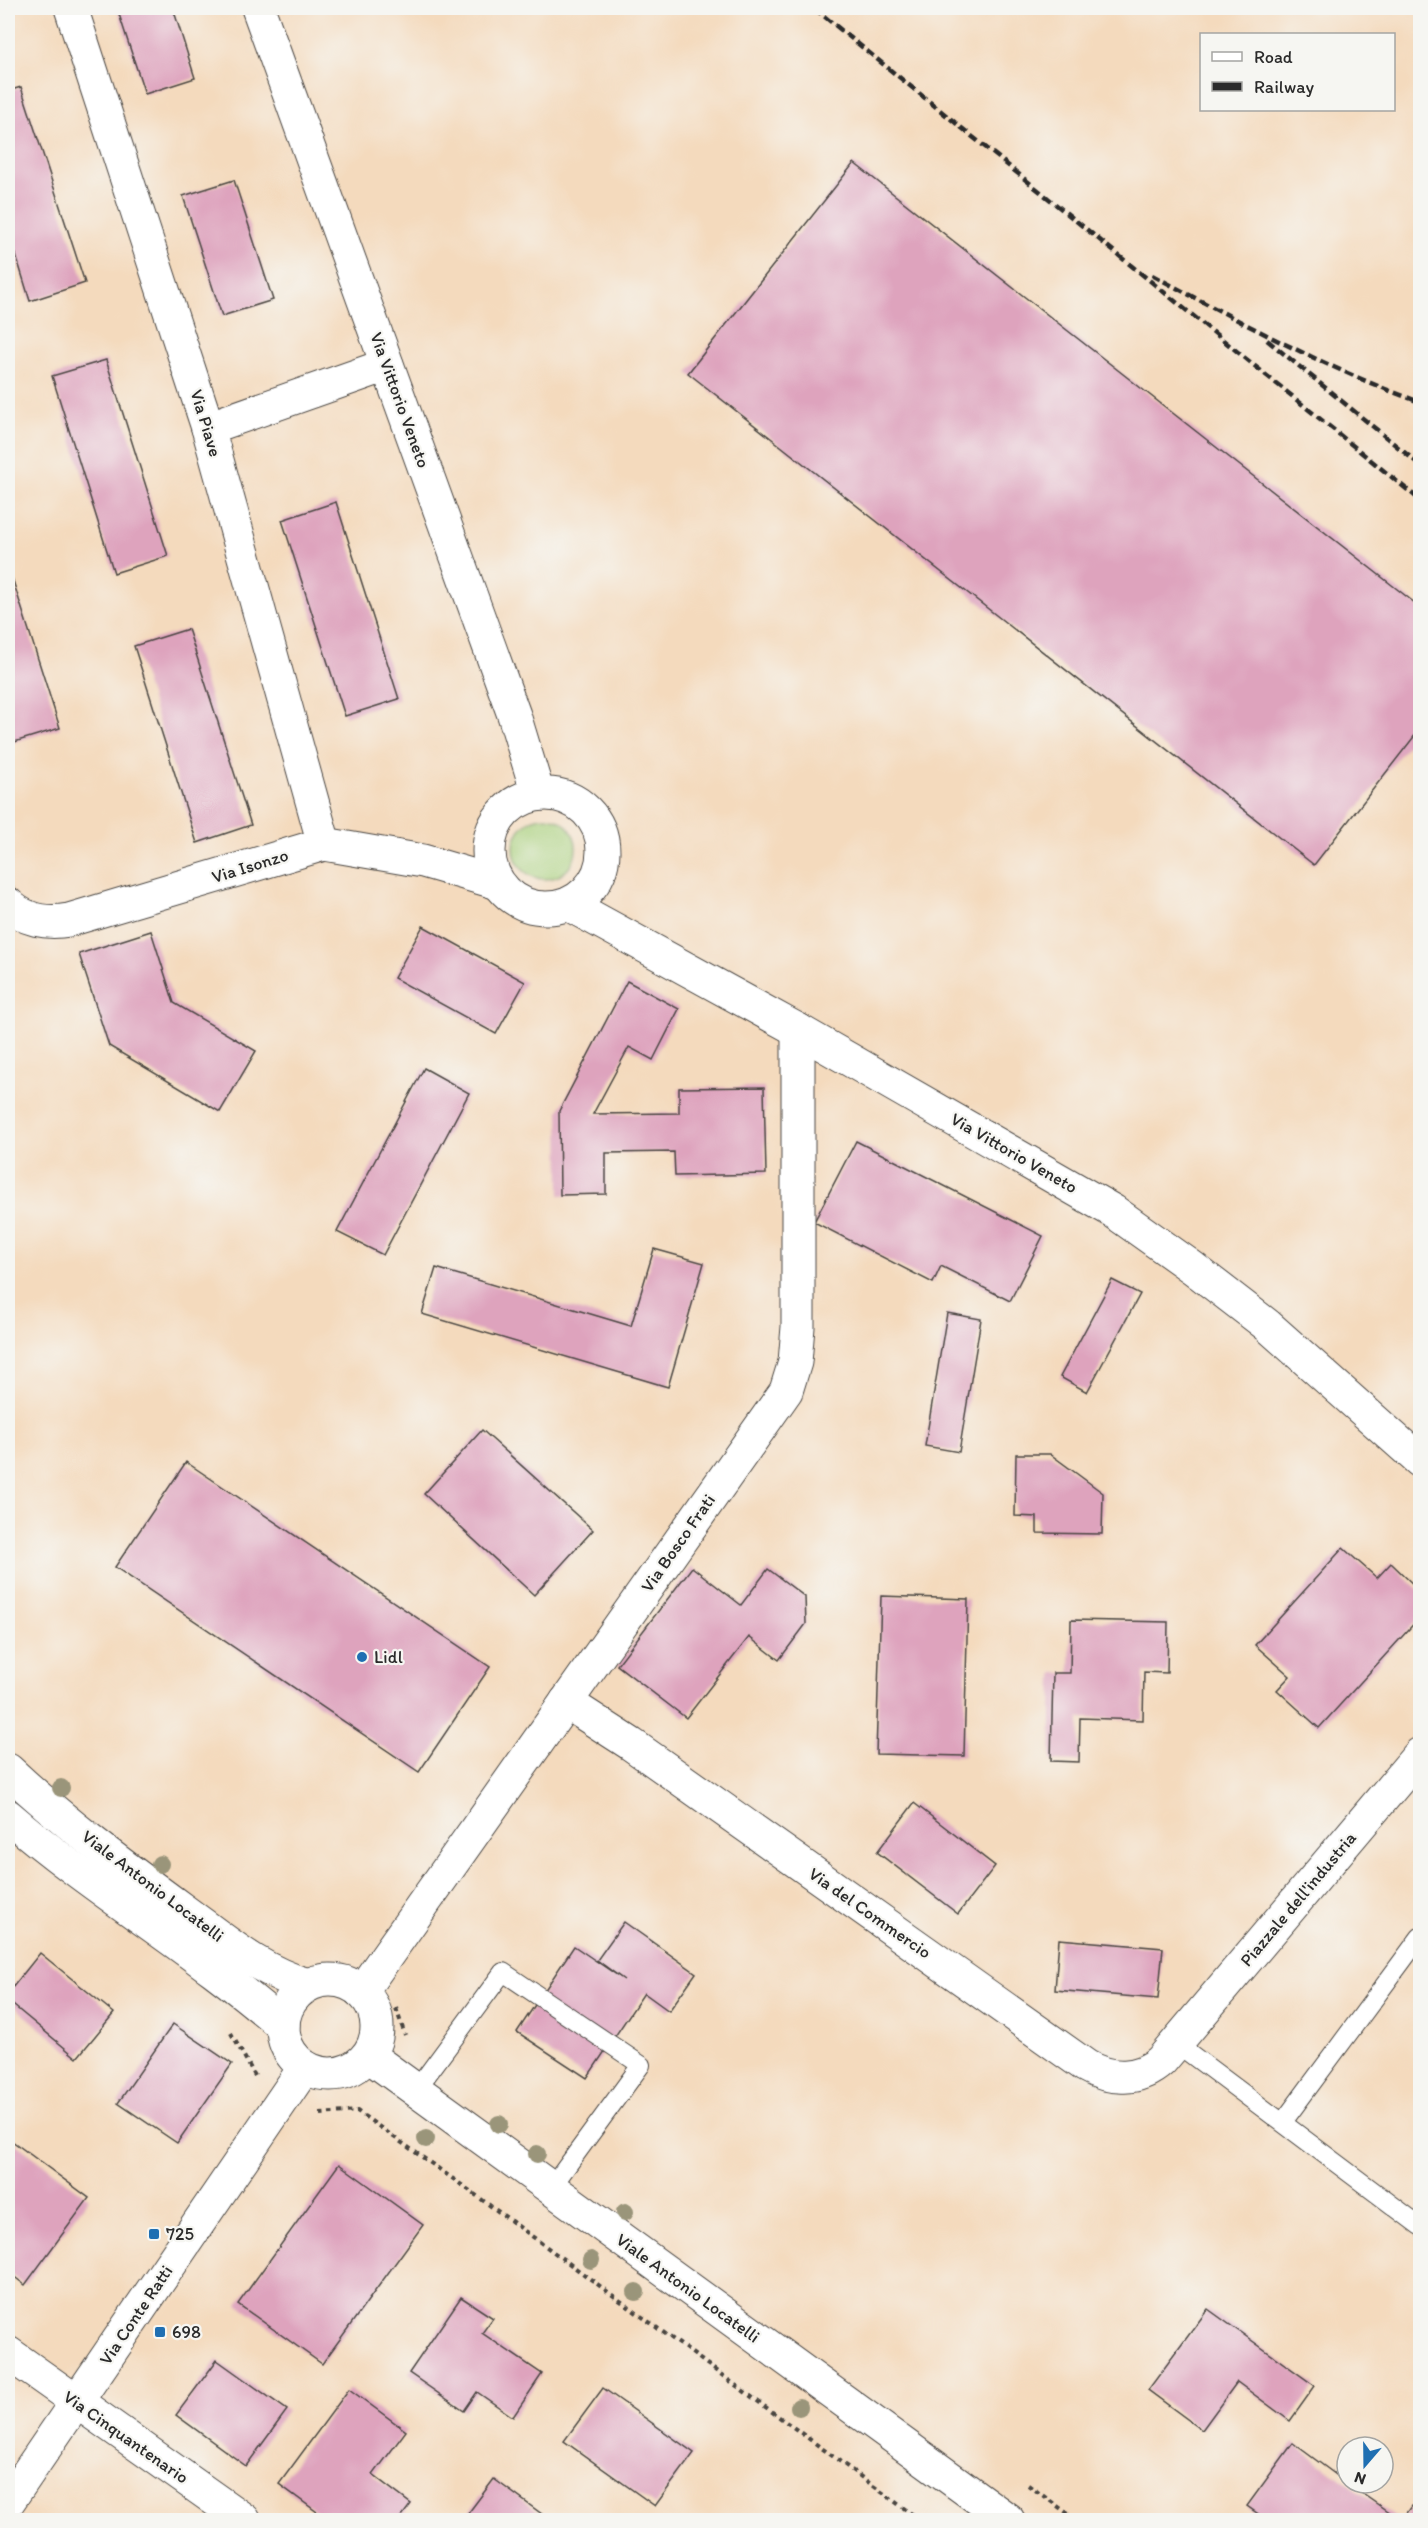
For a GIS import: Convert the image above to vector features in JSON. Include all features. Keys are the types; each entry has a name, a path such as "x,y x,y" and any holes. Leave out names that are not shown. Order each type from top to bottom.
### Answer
{"street":[{"name":"Via Piave","path":"71,8 208,428 324,844"},
{"name":"Via Vittorio Veneto","path":"258,8 514,715 538,794"},
{"path":"208,428 387,365"},
{"path":"538,794 557,794 574,801 589,812 599,828 603,846 602,864 595,881 583,895 568,904 549,908 529,906 512,897 498,883 490,865 489,846 493,827 504,811 520,800 538,794"},
{"name":"Via Isonzo","path":"8,904 21,915 40,921 69,920 324,844 423,861 498,883"},
{"name":"Via Vittorio Veneto","path":"568,904 1026,1159 1136,1226 1267,1325 1420,1461"},
{"name":"Via Bosco Frati","path":"361,1992 779,1401 792,1376 797,1348 798,1030"},
{"name":"Via del Commercio","path":"566,1702 631,1743 1091,2069 1111,2076 1140,2073 1154,2067 1176,2043"},
{"name":"Piazzale dell'industria","path":"1176,2043 1420,1754"},
{"name":"Viale Antonio Locatelli","path":"8,1770 122,1865 251,1960 285,1979 308,1985 323,1980 339,1981 361,1992"},
{"name":"Viale Antonio Locatelli","path":"8,1816 94,1886 245,1994 283,2026"},
{"path":"308,1985 294,1996 286,2010 283,2026 285,2041 291,2054 304,2067 330,2075 358,2066 369,2056 376,2042 378,2026 375,2010 361,1992"},
{"name":"Viale Antonio Locatelli","path":"369,2056 1008,2520"},
{"name":"Via Conte Ratti","path":"8,2502 286,2097 304,2067"},
{"name":"Via Cinquantenario","path":"8,2352 244,2520"}],"lane":[{"path":"1283,2122 1420,1937"},
{"path":"416,2090 503,1972 641,2065 551,2188"},
{"path":"1176,2043 1420,2226"}],"path":[{"path":"382,1961 397,1973 395,1993 397,2013 407,2039 437,2061"},
{"path":"227,2026 252,2074 313,2114 357,2111 476,2195 920,2520"},
{"path":"1019,2479 1077,2520"}],"green space":[{"path":"539,817 551,817 567,826 574,836 576,848 574,860 567,870 551,879 539,879 528,874 519,865 514,854 514,842 519,831 528,822"}],"building":[{"path":"117,8 173,8 195,78 145,94"},
{"path":"21,87 85,283 30,301 8,229 8,91"},
{"path":"854,163 1420,607 1420,729 1314,865 688,373"},
{"path":"234,180 273,300 222,316 183,196"},
{"path":"106,360 168,556 114,573 52,376"},
{"path":"336,502 399,699 345,716 282,520"},
{"path":"8,565 60,728 8,744"},
{"path":"188,629 251,825 197,843 134,646"},
{"path":"423,926 525,982 496,1034 394,978"},
{"path":"151,931 174,1003 256,1051 220,1112 109,1046 79,954"},
{"path":"627,981 679,1009 653,1060 629,1047 593,1114 679,1113 679,1088 764,1087 766,1174 675,1176 674,1152 606,1153 606,1194 560,1195 559,1111"},
{"path":"424,1068 469,1093 383,1255 337,1232"},
{"path":"856,1141 1043,1236 1010,1301 941,1266 933,1283 814,1222"},
{"path":"654,1249 704,1263 668,1387 422,1314 436,1268 631,1326"},
{"path":"1112,1280 1140,1294 1087,1392 1060,1377"},
{"path":"947,1313 981,1319 959,1452 925,1446"},
{"path":"482,1430 593,1530 534,1595 424,1494"},
{"path":"1016,1454 1050,1454 1103,1493 1102,1534 1037,1533 1037,1517 1015,1516"},
{"name":"Lidl","path":"186,1462 490,1667 419,1772 115,1567"},
{"path":"1343,1548 1377,1578 1391,1563 1420,1591 1420,1617 1319,1728 1277,1690 1290,1676 1255,1645"},
{"path":"692,1567 741,1605 768,1569 805,1597 806,1624 779,1660 749,1637 686,1718 617,1665"},
{"path":"881,1596 968,1599 964,1756 876,1754"},
{"path":"1071,1620 1168,1622 1167,1673 1144,1672 1143,1720 1080,1718 1079,1762 1051,1761 1053,1673 1070,1673"},
{"path":"914,1803 995,1866 958,1914 877,1852"},
{"path":"624,1922 696,1973 669,2011 644,1993 587,2078 517,2032 574,1946 624,1980 597,1960"},
{"path":"1059,1939 1163,1948 1158,1999 1055,1990"},
{"path":"40,1953 114,2013 77,2058 8,2001 8,1993"},
{"path":"173,2024 232,2064 177,2143 118,2103"},
{"path":"8,2138 89,2198 25,2285 8,2272"},
{"path":"339,2164 423,2225 322,2364 238,2304"},
{"path":"461,2297 493,2318 482,2333 542,2374 513,2417 477,2392 464,2411 409,2373"},
{"path":"1208,2309 1315,2386 1290,2421 1237,2382 1202,2430 1148,2390"},
{"path":"217,2360 287,2410 246,2466 176,2415"},
{"path":"603,2388 694,2453 655,2506 564,2441"},
{"path":"349,2389 406,2431 373,2475 411,2504 399,2520 328,2520 279,2484"},
{"path":"1293,2443 1335,2474 1335,2495 1364,2495 1400,2520 1267,2520 1247,2506"},
{"path":"494,2479 550,2520 463,2520"},
{"path":"1420,2495 1420,2520 1402,2520"}],"railway":[{"path":"814,8 1420,500"},
{"path":"1152,275 1317,359 1420,402"},
{"path":"1267,340 1420,465"}],"place":[{"name":"Lidl","path":"362,1657"},
{"name":"725","path":"154,2234"},
{"name":"698","path":"160,2332"}]}
